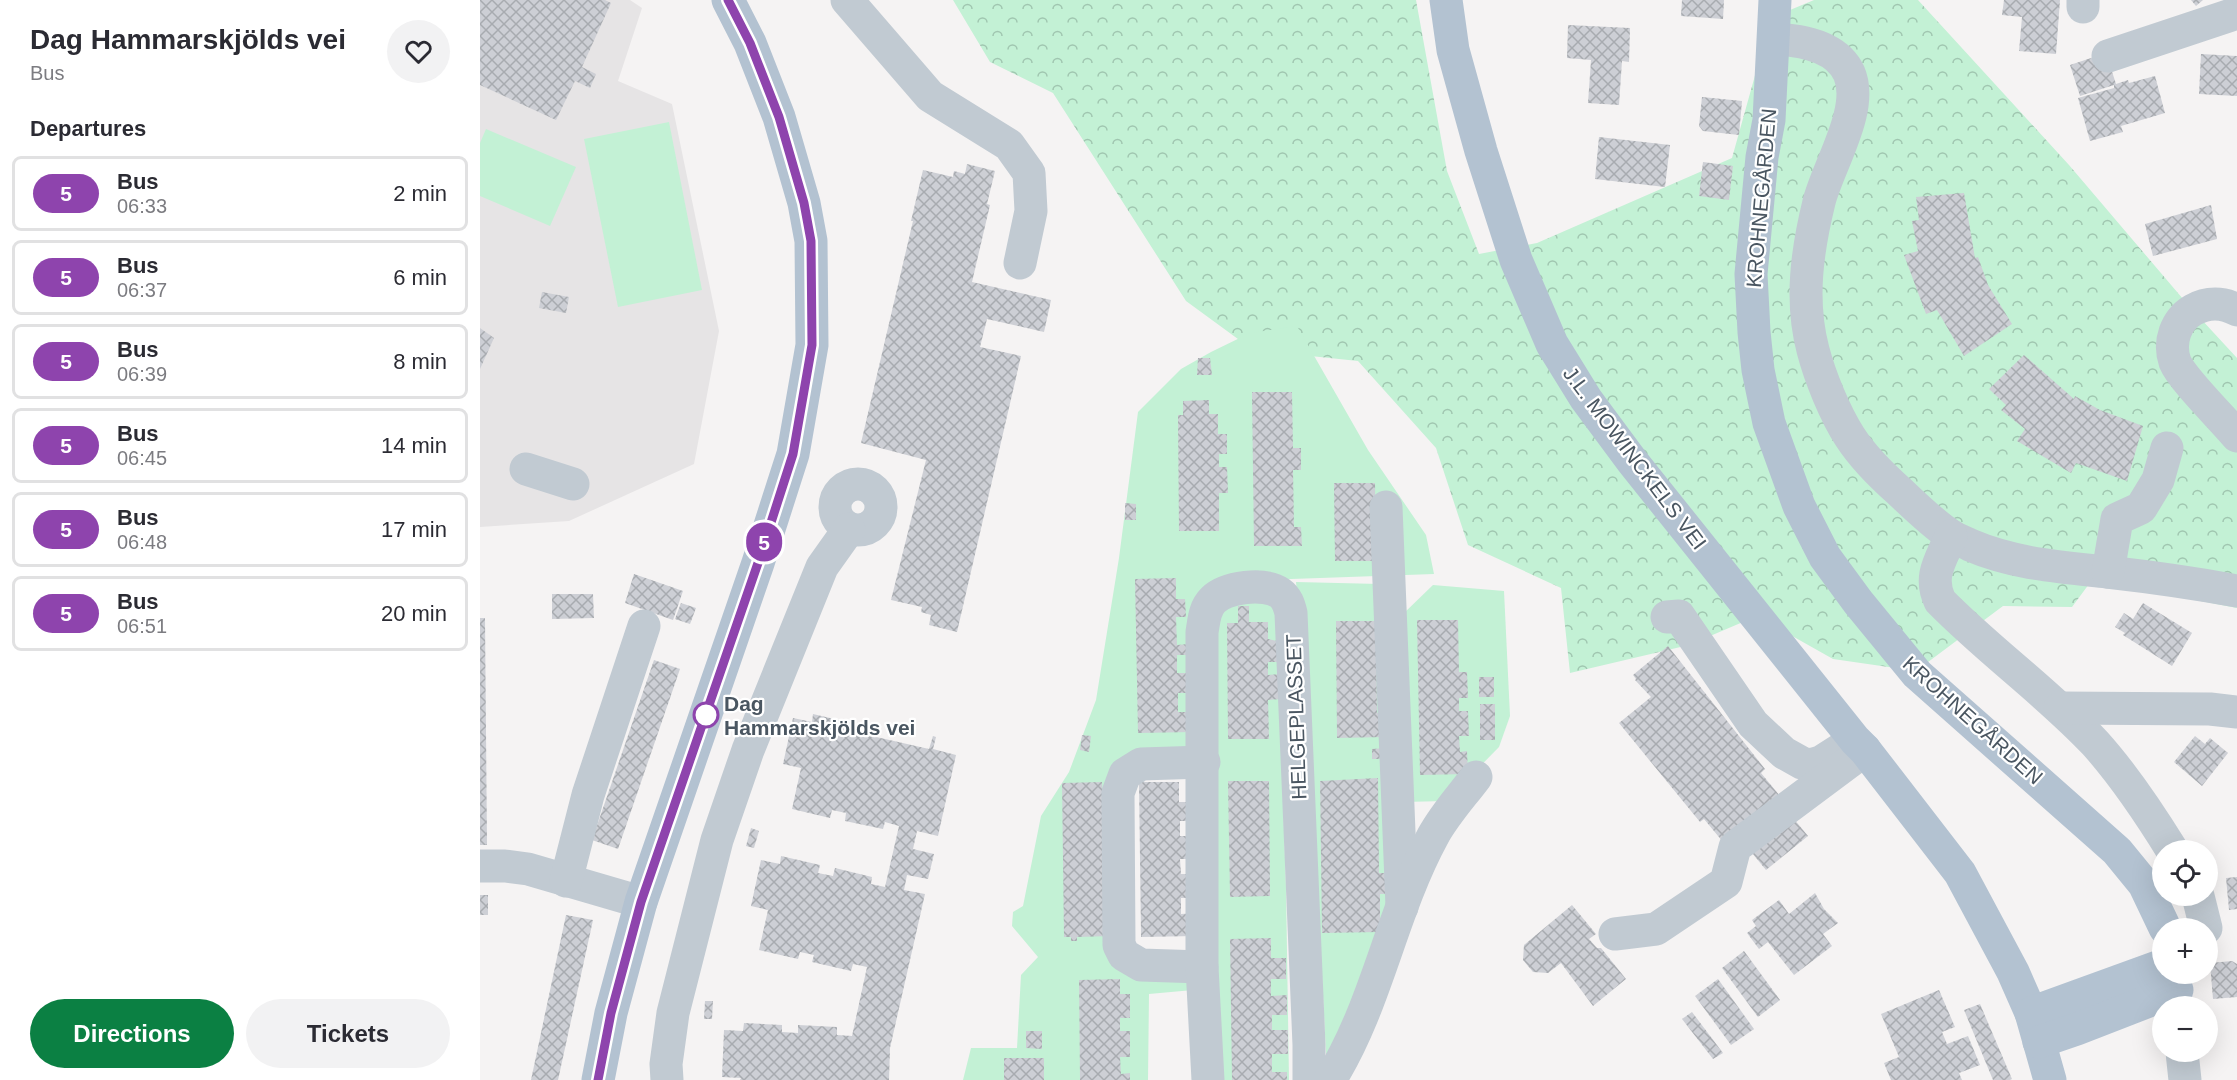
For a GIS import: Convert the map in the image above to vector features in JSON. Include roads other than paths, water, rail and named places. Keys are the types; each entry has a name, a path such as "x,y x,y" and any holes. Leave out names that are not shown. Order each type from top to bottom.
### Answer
{"main road":[{"path":"598,1080 611,1013 641,902 758,563 793,454 812,345 811,241 804,203 779,117 750,43 728,0"},
{"name":"J.L. MOWINCKELS VEI","path":"1446,0 1453,50 1481,151 1516,260 1552,344 1586,399 1632,461 1960,873 2013,972 2035,1027 2050,1080"},
{"name":"KROHNEGÅRDEN","path":"1775,0 1769,120 1762,157 1751,274 1758,370 1769,423 1798,506 1825,557 1858,602 1917,674 2117,851 2144,884 2160,918"},
{"path":"2035,1027 2077,1029 2173,984"}],"street":[{"path":"848,0 930,96 1009,145 1029,173 1031,211 1020,263"},
{"path":"2108,56 2237,13"},
{"path":"1774,39 1796,40 1822,48 1836,57 1849,72 1853,93 1850,115 1820,199 1809,247 1805,295 1813,350 1830,396 1850,437 1884,478 1951,536 1983,550 2052,567 2108,572 2237,591"},
{"path":"2237,310 2218,304 2202,305 2186,314 2179,323 2173,338 2172,349 2180,370 2237,436"},
{"path":"2108,572 2117,519 2140,508 2158,480 2167,448"},
{"path":"526,469 573,484"},
{"path":"1386,507 1402,907"},
{"path":"667,1080 666,1064 673,1013 717,840 748,750 822,567 849,529"},
{"path":"1951,536 1934,578 1934,589 1940,601 2060,708 2096,745 2152,818 2166,840"},
{"name":"HELGEPLASSET","path":"1208,1080 1202,968 1204,762 1202,632 1205,612 1213,600 1231,590 1251,587 1280,592 1288,601 1291,613 1309,1080"},
{"path":"1667,617 1679,616 1753,724 1784,753 1810,765 1860,745"},
{"path":"567,881 588,795 644,626"},
{"path":"2060,708 2210,709 2237,712"},
{"path":"1615,934 1656,929 1726,882 1735,847 1860,745"},
{"path":"1202,968 1141,965 1124,956 1119,945 1118,793 1125,774 1141,764 1204,762"},
{"path":"1330,1080 1359,1022 1402,907 1436,830 1445,814 1476,777"},
{"path":"480,866 528,869 641,902"},
{"path":"2183,1062 2185,1080"}],"place":[{"name":"Dag Hammarskjölds vei","path":"706,715"}]}
